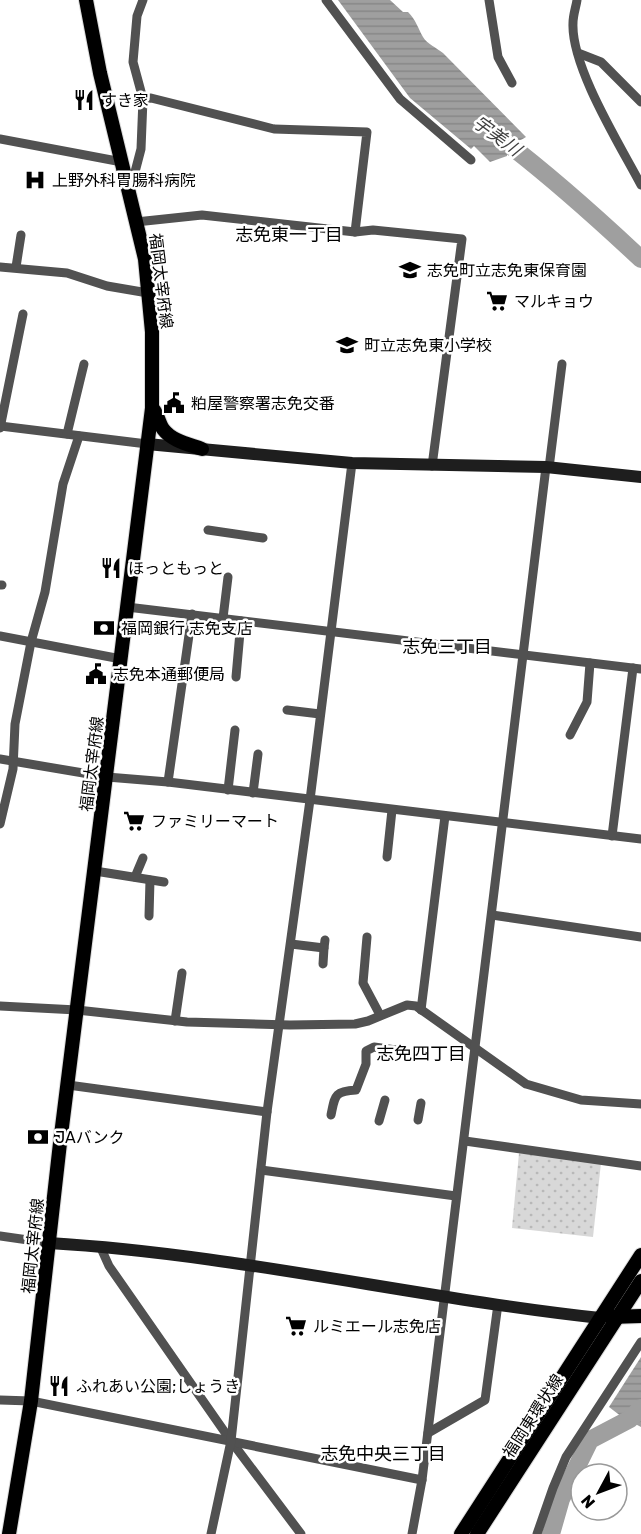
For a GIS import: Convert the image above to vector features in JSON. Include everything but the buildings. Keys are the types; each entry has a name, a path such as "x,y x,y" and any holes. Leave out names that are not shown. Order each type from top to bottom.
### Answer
{"main road":[{"name":"福岡太宰府線","path":"9,1534 31,1401 152,408 152,348 145,259 100,73 86,0"},
{"path":"152,408 164,430 176,440 202,449"},
{"name":"福岡東環状線","path":"461,1534 641,1255"},
{"name":"福岡東環状線","path":"477,1534 641,1281"},
{"path":"600,1318 641,1316"}],"street":[{"path":"130,194 141,149 143,99 133,62 137,16 143,0"},
{"path":"326,0 400,99 471,160"},
{"path":"489,0 498,57 512,83"},
{"path":"577,0 573,24 578,53 591,89 641,184"},
{"path":"578,53 601,62 641,102"},
{"path":"143,99 274,129 367,132 355,232"},
{"path":"0,139 122,162"},
{"path":"632,166 641,160"},
{"path":"136,222 202,215 355,232 373,230 462,239 432,466"},
{"path":"16,267 21,235"},
{"path":"0,267 67,273 107,286 148,293"},
{"path":"22,314 0,427 147,444 352,463 548,468 641,477"},
{"path":"67,434 84,364"},
{"path":"412,1534 428,1434 502,823 562,364"},
{"path":"0,824 13,769 15,724 45,592 63,484 79,436"},
{"path":"211,1534 231,1441 267,1112 281,1024 352,463"},
{"path":"208,530 264,537"},
{"path":"223,618 228,577"},
{"path":"127,607 637,668 612,836"},
{"path":"168,782 192,614"},
{"path":"236,677 242,621"},
{"path":"0,636 121,659"},
{"path":"570,735 586,702 591,663"},
{"path":"287,710 321,714"},
{"path":"228,790 235,730"},
{"path":"253,793 258,754"},
{"path":"0,759 107,777 168,782 641,839"},
{"path":"387,857 392,810"},
{"path":"421,1010 445,816"},
{"path":"135,877 143,858"},
{"path":"95,871 164,882"},
{"path":"149,916 150,880"},
{"path":"492,915 641,937"},
{"path":"367,937 363,983 381,1015"},
{"path":"291,944 324,944 323,964"},
{"path":"175,1021 182,973"},
{"path":"0,1006 77,1010 175,1021 281,1024 355,1024 368,1022 407,1005 416,1006 526,1084 546,1092 581,1100 641,1104"},
{"path":"331,1115 335,1097 340,1092 356,1090 366,1064 366,1051 374,1047 396,1050"},
{"path":"68,1084 267,1112"},
{"path":"379,1121 385,1100"},
{"path":"418,1120 421,1103"},
{"path":"465,1141 641,1166"},
{"path":"261,1170 456,1196"},
{"path":"0,1236 251,1265 444,1297 600,1318"},
{"path":"100,1246 110,1266 231,1441 301,1534"},
{"path":"428,1434 485,1400 498,1304"},
{"path":"537,1534 566,1457 641,1342"},
{"path":"0,1400 31,1401 422,1480"}],"shaded area":[{"path":"519,1153 601,1163 593,1237 512,1228"}],"water":[{"path":"338,0 390,0 403,12 408,12 425,39 443,53 526,137 509,146 507,156 490,162 474,146 471,149 410,98"},
{"path":"641,1357 641,1427 609,1407"}],"waterway":[{"name":"宇美川","path":"491,131 568,193 641,259"},
{"name":"宇美川","path":"551,1534 561,1499 590,1440 630,1419 641,1408"}],"place":[{"name":"すき家","path":"84,100"},
{"name":"上野外科胃腸科病院","path":"35,180"},
{"name":"志免町立志免東保育園","path":"410,270"},
{"name":"マルキョウ","path":"497,301"},
{"name":"町立志免東小学校","path":"347,345"},
{"name":"粕屋警察署志免交番","path":"174,403"},
{"name":"ほっともっと","path":"111,568"},
{"name":"福岡銀行 志免支店","path":"104,628"},
{"name":"志免本通郵便局","path":"96,674"},
{"name":"ファミリーマート","path":"134,821"},
{"name":"JAバンク","path":"38,1137"},
{"name":"ルミエール志免店","path":"296,1326"},
{"name":"ふれあい公園;しょうき","path":"59,1386"}],"district":[{"name":"志免東一丁目","path":"289,235"},
{"name":"志免三丁目","path":"447,647"},
{"name":"志免四丁目","path":"421,1054"},
{"name":"志免中央三丁目","path":"383,1454"}]}
